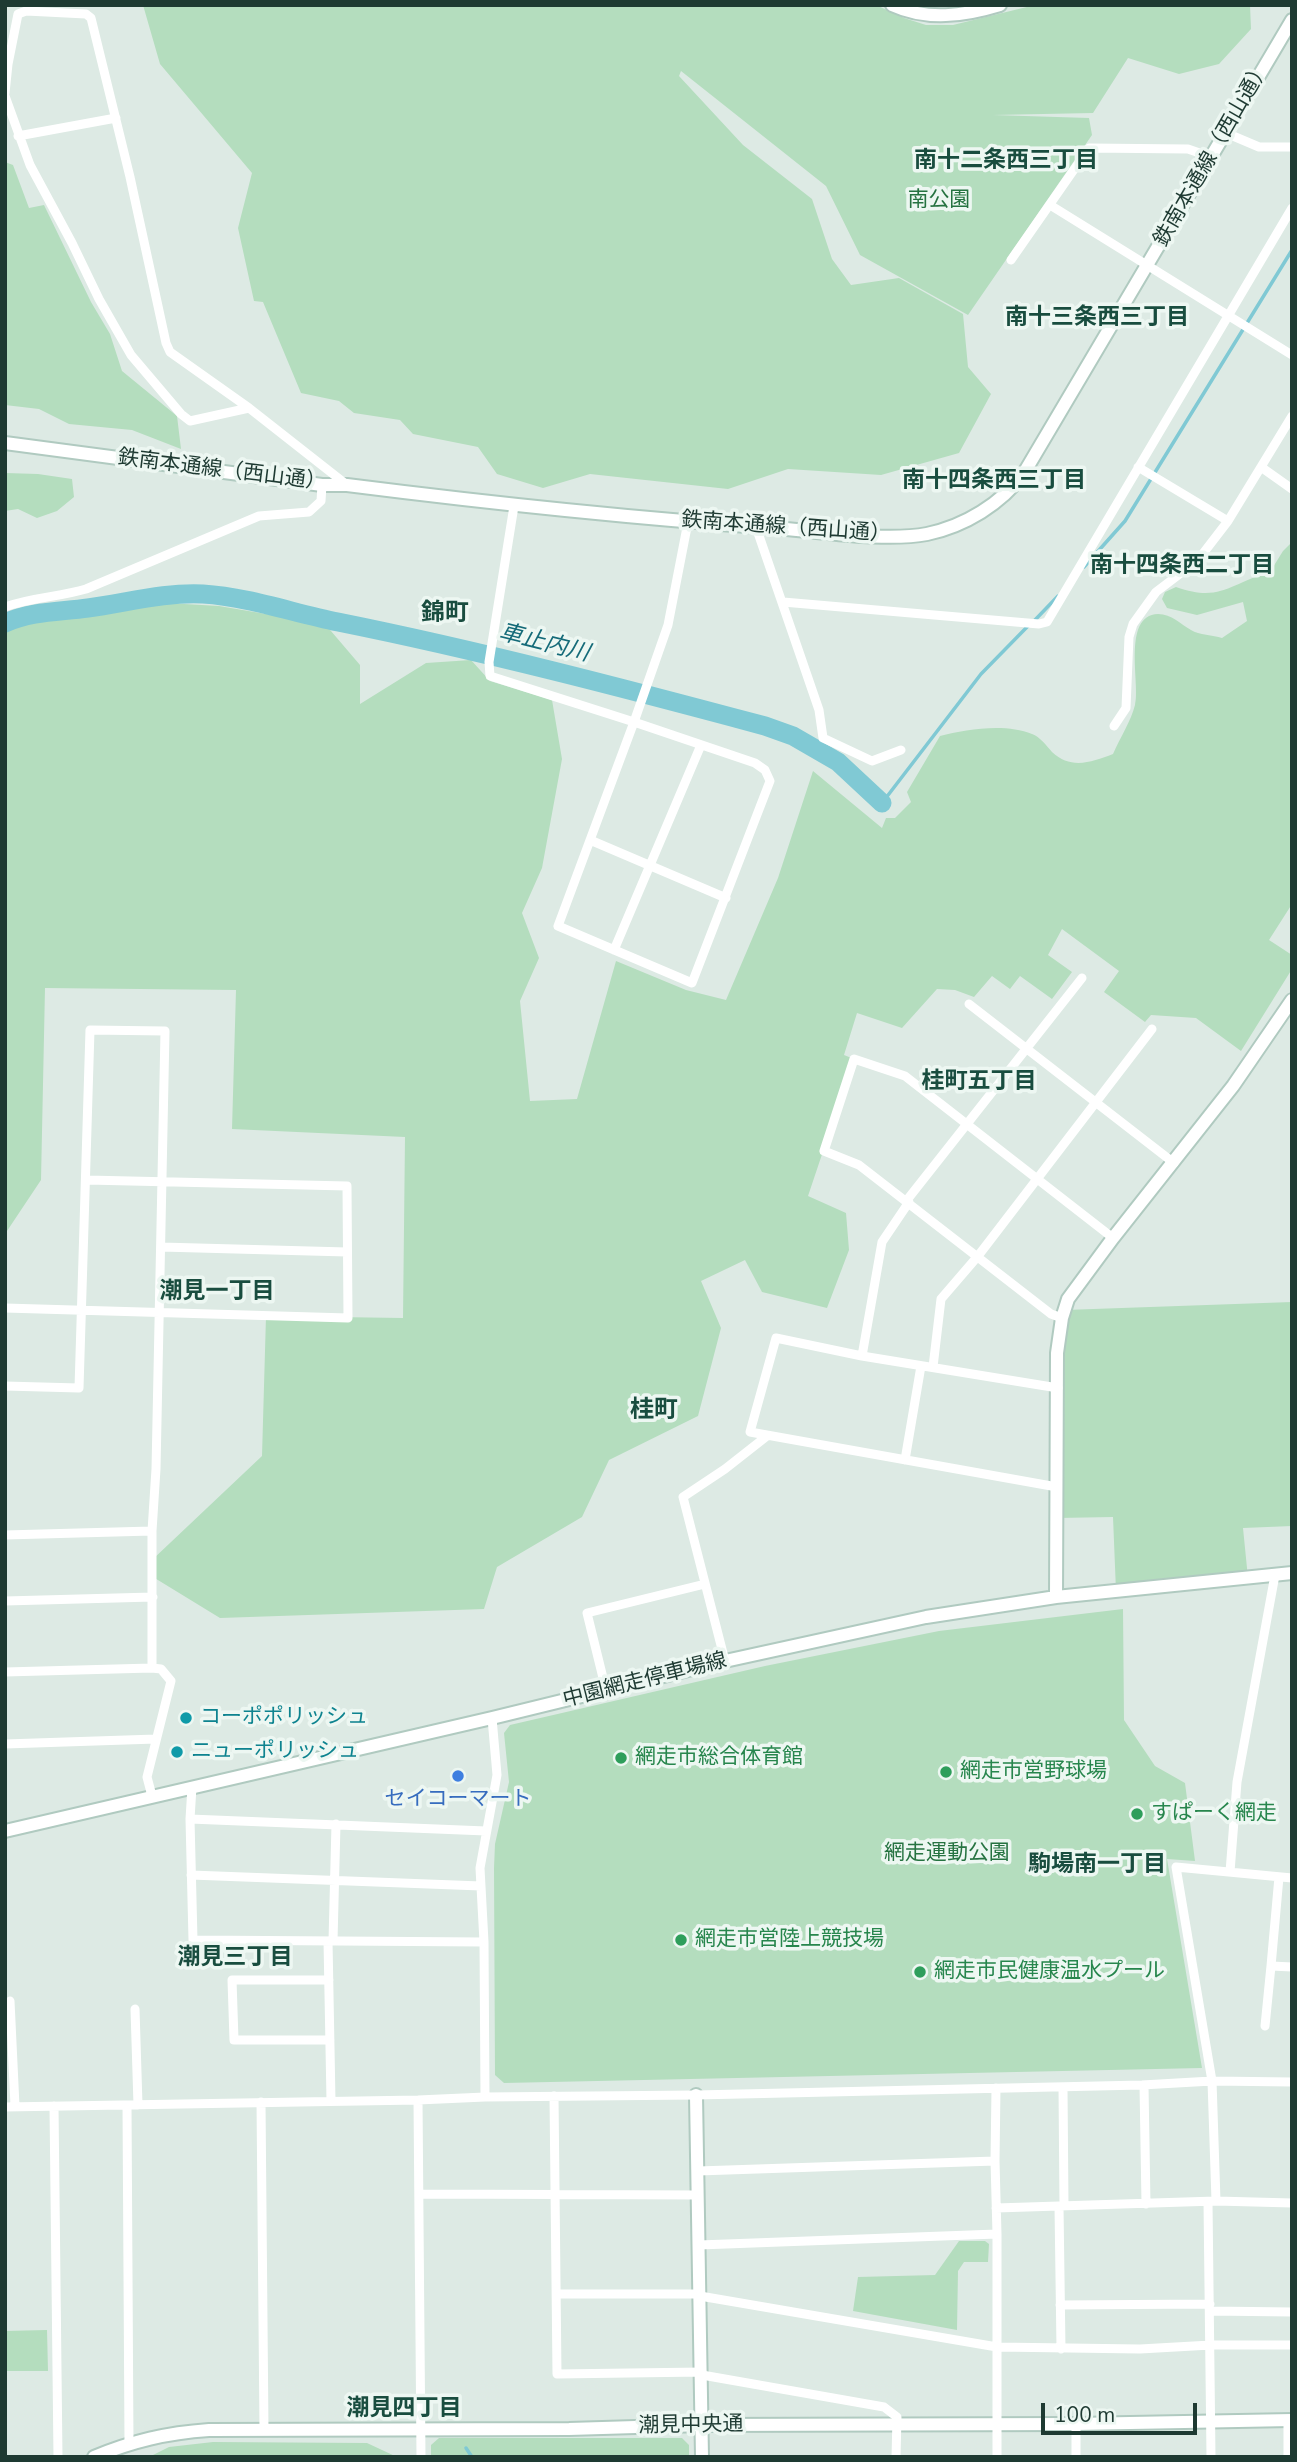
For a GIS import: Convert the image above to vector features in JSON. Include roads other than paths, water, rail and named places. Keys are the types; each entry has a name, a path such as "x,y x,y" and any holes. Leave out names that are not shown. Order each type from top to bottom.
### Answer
{"street":[{"path":"892,5 908,12 931,16 956,15 1000,5"},
{"path":"249,408 194,422 181,414 131,355 30,166 18,136 5,94 18,14 26,11 86,14 91,18 170,352 249,408 346,485"},
{"name":"鉄南本通線（西山通）","path":"5,443 322,485 346,485 514,506 688,522 911,536 953,526 989,507 1018,482 1292,20"},
{"path":"18,136 116,118"},
{"path":"1226,133 1259,147 1292,147"},
{"path":"1011,260 1089,148 1188,149 1212,157"},
{"path":"1050,205 1292,355"},
{"path":"783,602 1039,624 1047,622 1292,208"},
{"path":"1114,726 1126,708 1129,637 1133,624 1156,592 1198,560 1228,522 1292,416"},
{"path":"1138,467 1228,522"},
{"path":"1261,467 1292,489"},
{"path":"5,607 86,589 259,516 309,512 321,501 322,485"},
{"path":"514,506 489,662 491,676 634,722 701,744 761,766 768,775 770,781 692,983 558,926 634,722 668,625 688,522"},
{"path":"756,527 819,710 823,738 872,761 901,751"},
{"path":"614,950 701,744"},
{"path":"590,840 726,898"},
{"path":"862,1356 882,1242 908,1201 967,1123 1082,978"},
{"path":"1056,1597 1057,1353 1068,1298 1233,1086 1292,1000"},
{"path":"969,1004 1174,1163"},
{"path":"933,1367 941,1299 978,1256 1152,1028"},
{"path":"5,1386 79,1388 90,1030 165,1031 156,1469 152,1531 152,1668"},
{"path":"1062,1318 1051,1314 908,1201 859,1166 824,1151 854,1059 905,1076 1113,1238"},
{"path":"5,1308 348,1318 347,1186 87,1180"},
{"path":"161,1247 347,1252"},
{"path":"1057,1487 750,1432 776,1338 862,1356 1058,1388"},
{"path":"905,1460 921,1366"},
{"path":"725,1661 684,1497 767,1436"},
{"path":"5,1535 152,1531"},
{"name":"中園網走停車場線","path":"5,1831 725,1661 926,1617 1056,1597 1292,1573"},
{"path":"1230,1872 1237,1782 1275,1575"},
{"path":"606,1690 587,1613 705,1584"},
{"path":"5,1601 153,1597"},
{"path":"5,1672 161,1669 171,1681 147,1777 152,1796"},
{"path":"485,2096 484,1942 480,1868 497,1775 492,1718"},
{"path":"5,1744 156,1739"},
{"path":"192,1787 190,1819 193,1940 484,1942"},
{"path":"190,1819 486,1830"},
{"path":"331,2101 329,1980 336,1825"},
{"path":"1211,2457 1212,2081 1176,1867 1292,1878"},
{"path":"191,1875 481,1886"},
{"path":"1265,2026 1279,1877"},
{"path":"1270,1966 1292,1967"},
{"path":"329,1980 232,1980 234,2040 330,2040"},
{"path":"10,2001 10,2106 418,2100 485,2096 696,2095 1144,2085 1212,2081 1292,2082"},
{"path":"135,2009 138,2105"},
{"path":"1144,2085 1146,2204"},
{"path":"1060,2349 1063,2087"},
{"path":"996,2088 997,2457"},
{"path":"696,2095 702,2457"},
{"path":"554,2096 557,2374 702,2374 884,2407 897,2417 896,2457"},
{"path":"418,2100 421,2457"},
{"path":"261,2102 264,2430"},
{"path":"127,2105 129,2443"},
{"path":"54,2106 58,2457"},
{"path":"698,2171 995,2161"},
{"path":"419,2194 698,2195"},
{"path":"996,2208 1212,2202 1292,2203"},
{"path":"699,2245 997,2234"},
{"path":"557,2294 700,2295 997,2347 1140,2349 1211,2345 1292,2345"},
{"path":"1060,2305 1210,2307 1292,2312"},
{"path":"1288,2457 1290,2420"},
{"name":"潮見中央通","path":"94,2457 129,2443 170,2433 209,2430 569,2429 702,2425 1076,2424 1290,2420"},
{"path":"1076,2424 1076,2457"}],"waterway":[{"path":"1084,567 1125,521 1292,250"},
{"name":"車止内川","path":"5,623 35,614 174,595 203,594 254,602 499,658 765,726 793,736 838,762 882,803"},
{"path":"1034,621 1058,596"},
{"path":"882,803 981,674 1028,626"},
{"path":"466,2448 472,2457"}],"place":[{"name":"コーポポリッシュ","path":"186,1718"},
{"name":"ニューポリッシュ","path":"177,1752"},
{"name":"網走市総合体育館","path":"621,1758"},
{"name":"網走市営野球場","path":"946,1772"},
{"name":"セイコーマート","path":"458,1776"},
{"name":"すぱーく網走","path":"1137,1814"},
{"name":"網走市営陸上競技場","path":"681,1940"},
{"name":"網走市民健康温水プール","path":"920,1972"}],"district":[{"name":"南十二条西三丁目","path":"1006,161"},
{"name":"南十三条西三丁目","path":"1097,318"},
{"name":"南十四条西三丁目","path":"994,481"},
{"name":"南十四条西二丁目","path":"1182,566"},
{"name":"錦町","path":"445,614"},
{"name":"桂町五丁目","path":"979,1082"},
{"name":"潮見一丁目","path":"217,1292"},
{"name":"桂町","path":"654,1411"},
{"name":"駒場南一丁目","path":"1097,1865"},
{"name":"潮見三丁目","path":"235,1958"},
{"name":"潮見四丁目","path":"404,2409"}],"park label":[{"name":"南公園","path":"939,201"},
{"name":"網走運動公園","path":"947,1854"}]}
